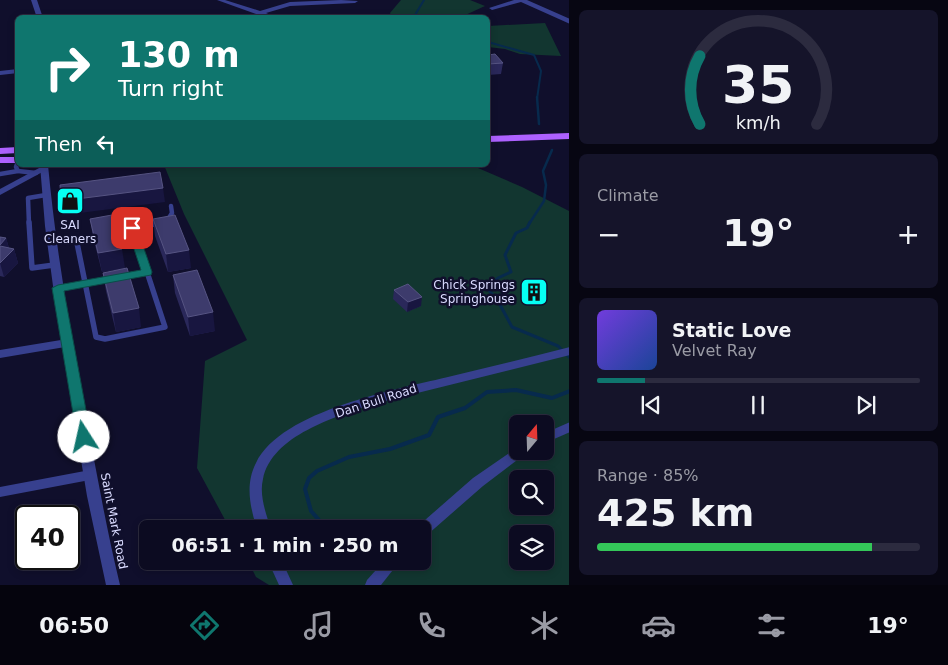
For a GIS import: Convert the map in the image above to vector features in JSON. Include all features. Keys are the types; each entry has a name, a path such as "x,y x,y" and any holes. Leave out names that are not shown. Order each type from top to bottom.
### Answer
{"main road":[{"path":"490,138 569,136"},
{"path":"0,151 15,150"},
{"path":"0,160 15,163"}],"street":[{"path":"34,0 39,15"},
{"path":"220,0 266,15"},
{"path":"492,8 521,0 569,22"},
{"path":"261,13 290,4 355,1"},
{"path":"0,192 41,169"},
{"name":"Saint Mark Road","path":"41,169 67,342 90,474 113,585"},
{"path":"0,354 67,342"},
{"name":"Dan Bull Road","path":"262,520 256,491 256,478 267,455 288,436 343,410 371,400 565,352"},
{"path":"554,434 569,426"},
{"path":"431,523 478,482 509,460"},
{"path":"0,492 90,474"},
{"path":"280,570 286,585"},
{"path":"372,585 385,570"}],"lane":[{"path":"0,73 15,71"},
{"path":"0,174 15,166"},
{"path":"46,195 28,198 32,268 54,265"},
{"path":"76,238 96,337 105,339 165,326 132,228 166,223 172,213 171,206"},
{"path":"58,288 147,272"}],"green space":[{"path":"401,0 470,0 485,6 465,15 391,15 390,13"},
{"path":"545,23 561,56 520,54 505,49 490,47 490,26"},
{"path":"165,167 476,167 522,187 569,211 569,585 269,585 256,577 252,570 431,570 431,520 225,520 197,468 205,361 247,340 184,214"}],"building":[{"path":"495,54 503,63 490,64 490,55"},
{"path":"160,172 163,188 61,201 60,185"},
{"path":"112,215 122,249 98,253 90,219"},
{"path":"175,215 189,250 166,254 153,219"},
{"path":"0,237 6,238 0,245"},
{"path":"0,246 14,249 0,263"},
{"path":"127,268 139,308 113,313 103,273"},
{"path":"197,270 213,312 188,317 173,275"},
{"path":"408,284 422,297 408,302 394,290"}],"waterway":[{"path":"415,15 424,0"},
{"path":"490,43 534,55 541,71 537,98"},
{"path":"537,98 539,124"},
{"path":"529,224 544,201 546,185 543,171 552,150"},
{"path":"529,224 527,228 516,233 505,255 511,272 498,278 487,288 498,301 512,327 558,346 569,357"},
{"path":"319,520 311,511 305,489 309,478 317,471 349,457 390,449 429,435 438,417 465,408 487,392 516,390 552,398 569,391"}],"place":[{"name":"SAI Cleaners","path":"70,201"},
{"name":"Chick Springs Springhouse","path":"534,292"}],"route":[{"path":"84,437 58,288 147,272 132,228"}]}
